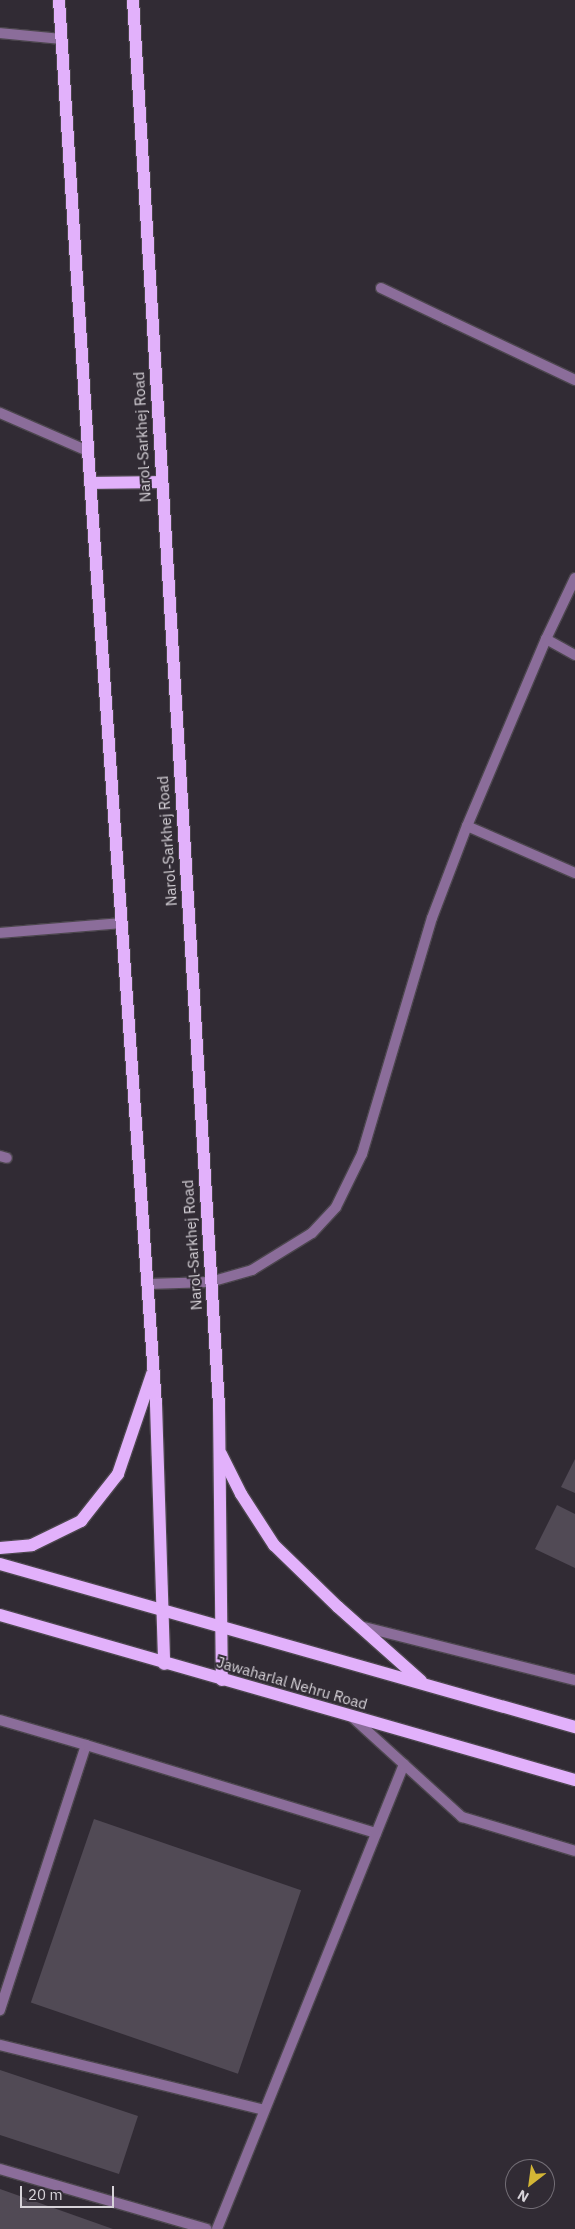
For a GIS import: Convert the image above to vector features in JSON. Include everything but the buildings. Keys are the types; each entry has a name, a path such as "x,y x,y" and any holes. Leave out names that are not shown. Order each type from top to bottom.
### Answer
{"main road":[{"path":"60,0 90,483 154,1368 164,1664"},
{"name":"Narol-Sarkhej Road","path":"133,0 219,1450 222,1680"},
{"path":"90,483 161,482"},
{"path":"0,1548 32,1545 81,1521 118,1474 154,1368"},
{"path":"219,1450 241,1494 274,1544 422,1682"},
{"path":"0,1564 163,1612 422,1682 575,1727"},
{"name":"Jawaharlal Nehru Road","path":"0,1615 164,1664 575,1780"}],"street":[{"path":"0,33 62,39"},
{"path":"381,288 575,380"},
{"path":"0,413 88,451"},
{"path":"148,1284 210,1282 252,1270 312,1233 336,1207 362,1154 432,918 467,826 546,639 575,578"},
{"path":"546,639 575,654"},
{"path":"467,826 575,873"},
{"path":"0,933 121,923"},
{"path":"360,1626 575,1680"},
{"path":"352,1717 462,1817 575,1851"},
{"path":"0,1720 376,1833"},
{"path":"0,2010 86,1745"},
{"path":"217,2229 404,1764"},
{"path":"0,2045 264,2110"},
{"path":"0,2169 206,2229"}]}
